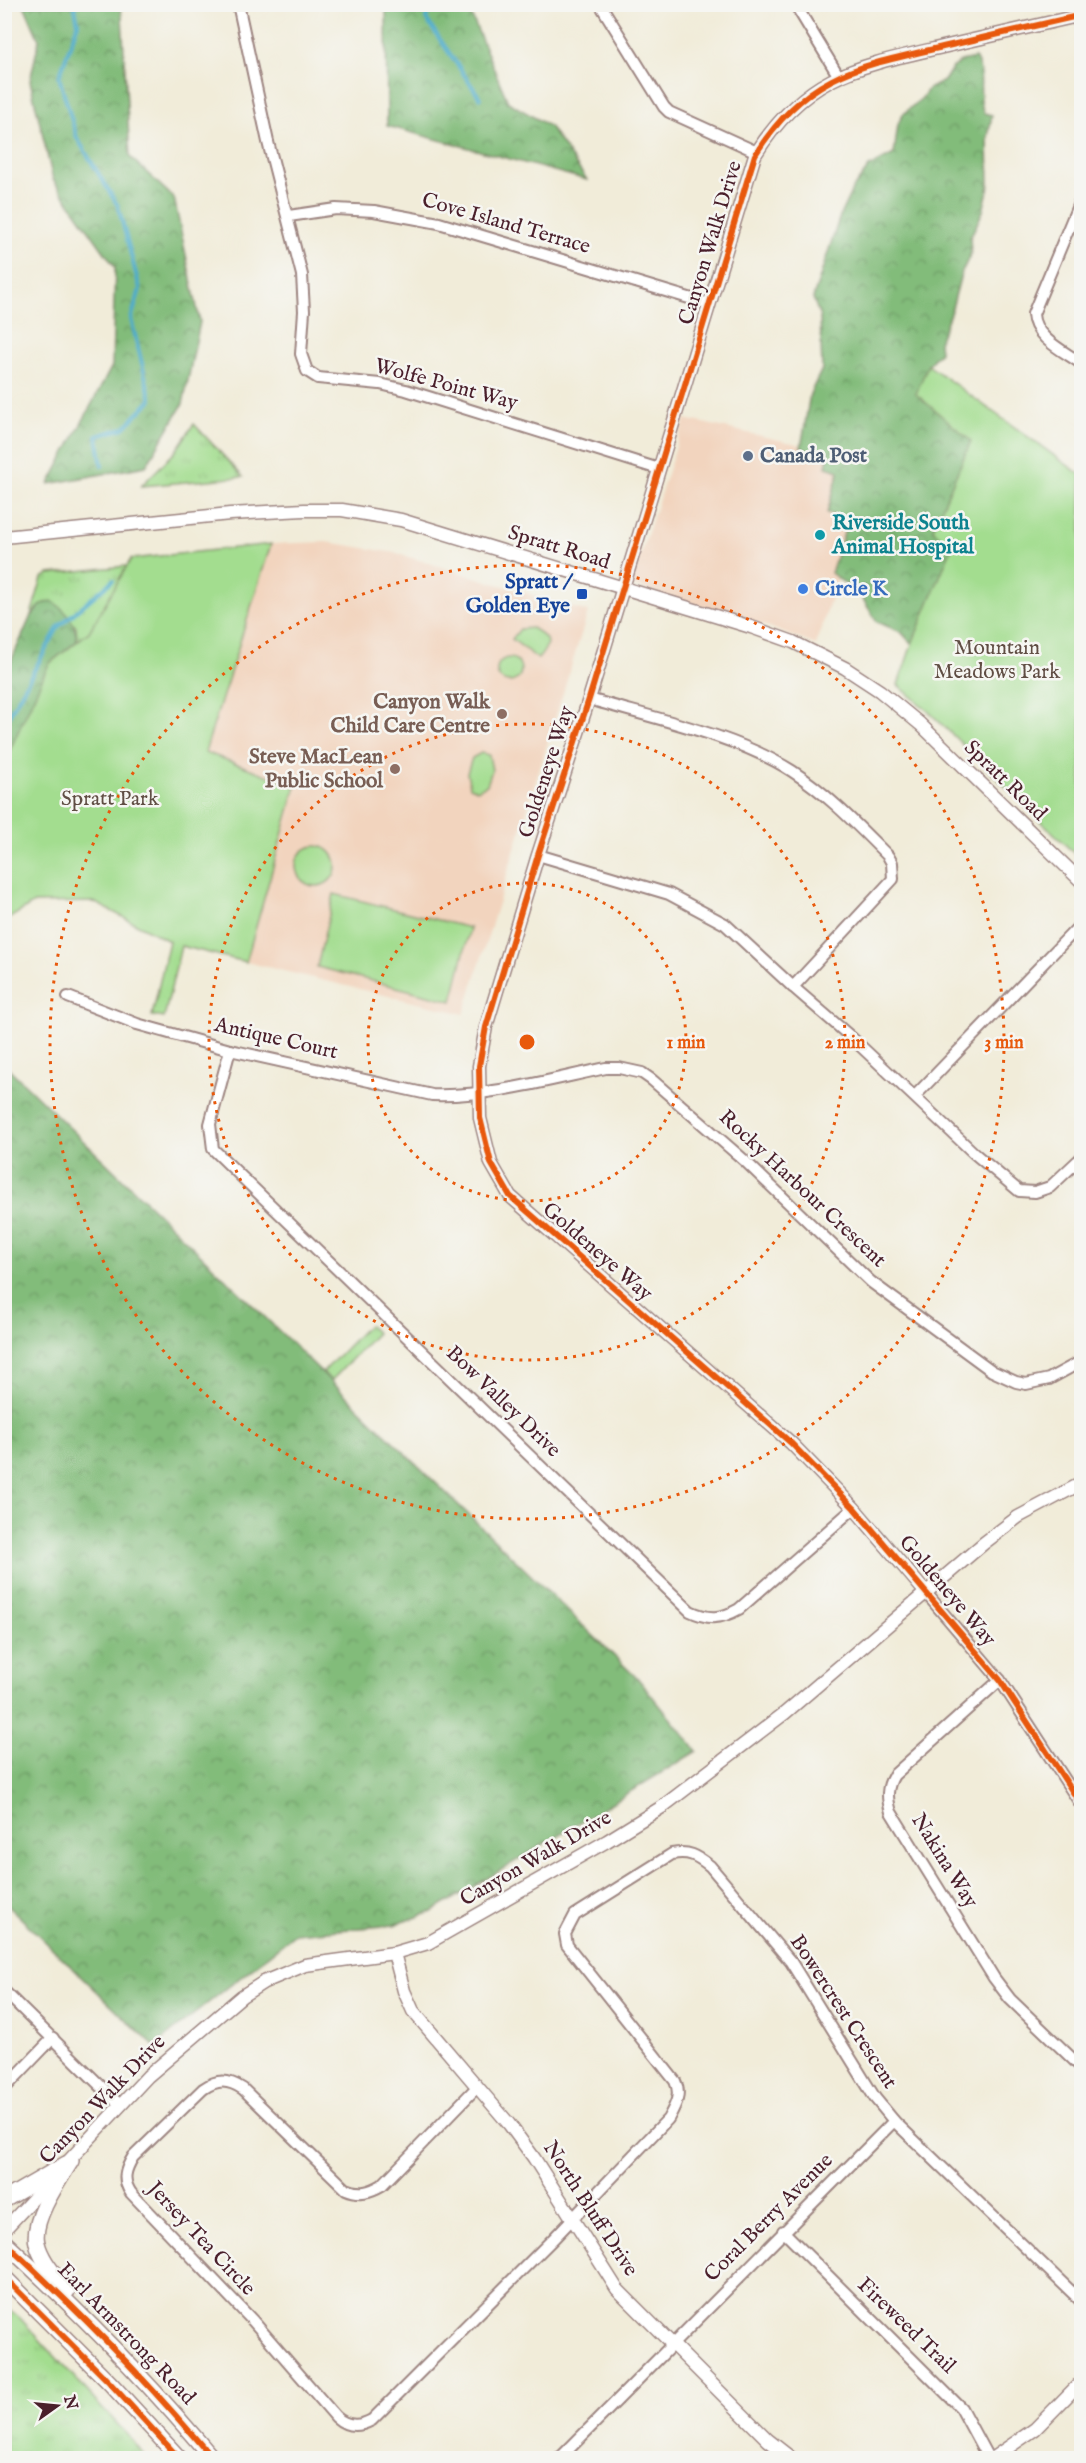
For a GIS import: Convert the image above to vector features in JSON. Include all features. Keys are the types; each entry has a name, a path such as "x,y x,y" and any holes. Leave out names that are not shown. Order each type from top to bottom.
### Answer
{"main road":[{"path":"4,2200 71,2161"},
{"path":"71,2161 53,2189 37,2226 37,2244 44,2259 93,2328"},
{"name":"Earl Armstrong Road","path":"4,2242 93,2328 159,2397 212,2458"},
{"path":"8,2283 109,2382 179,2458"}],"street":[{"name":"Wolfe Point Way","path":"238,4 268,142 289,216 302,275 304,310 302,354 303,364 311,375 318,378 380,384 406,390 659,469"},
{"path":"600,4 669,112 757,152"},
{"path":"795,4 838,75"},
{"name":"Canyon Walk Drive","path":"623,588 757,152 785,113 807,95 838,75 880,60 1082,15"},
{"path":"1082,196 1033,314 1034,323 1043,336 1082,364"},
{"name":"Cove Island Terrace","path":"289,216 336,209 374,211 439,223 709,304"},
{"name":"Spratt Road","path":"4,537 259,512 342,510 426,527 759,630 800,645 845,668 892,700 920,724 1082,882"},
{"name":"Goldeneye Way","path":"623,588 537,855 480,1053 480,1118 485,1144 495,1173 510,1196 791,1443 854,1508 1000,1680 1082,1806"},
{"path":"589,699 721,739 783,766 811,784 848,814 888,856 892,863 893,879 793,987"},
{"path":"537,855 669,894 725,924 1018,1191 1035,1192 1050,1187 1082,1157"},
{"path":"915,1096 1082,922"},
{"name":"Antique Court","path":"68,997 129,1021 230,1050 420,1093 447,1095 480,1092"},
{"name":"Bow Valley Drive","path":"230,1050 210,1124 213,1149 690,1611 701,1617 715,1619 739,1609 854,1508"},
{"name":"Rocky Harbour Crescent","path":"480,1092 516,1088 606,1068 642,1073 745,1161 871,1281 992,1371 1026,1384 1049,1379 1082,1361"},
{"name":"Canyon Walk Drive","path":"4,2230 164,2061 243,1996 264,1982 305,1965 394,1953 439,1938 607,1841 662,1807 785,1713 984,1543 1018,1517 1082,1483"},
{"name":"Nakina Way","path":"1000,1680 894,1775 888,1786 887,1801 891,1812 994,1978 1010,1999 1082,2068"},
{"name":"Bowercrest Crescent","path":"572,2219 668,2118 678,2098 678,2088 671,2075 567,1945 565,1934 575,1915 672,1854 686,1852 697,1855 710,1866 791,1962 875,2098 894,2121 1082,2302"},
{"name":"North Bluff Drive","path":"394,1953 409,2004 427,2029 509,2124 534,2158 617,2289 768,2440 789,2458"},
{"path":"4,1991 120,2105"},
{"path":"4,2089 53,2038"},
{"name":"Jersey Tea Circle","path":"477,2087 382,2185 368,2192 354,2193 346,2189 243,2090 225,2080 212,2082 202,2089 133,2157 126,2168 125,2180 131,2193 253,2321 336,2417 347,2425 367,2423 377,2416 572,2219"},
{"name":"Coral Berry Avenue","path":"560,2458 894,2121"},
{"name":"Fireweed Trail","path":"783,2231 962,2408 988,2458"},
{"path":"993,2458 1035,2429 1082,2381"}],"shaded area":[{"path":"685,419 837,453 848,468 857,516 816,645 759,623 631,585"},
{"name":"Steve MacLean Public School","path":"326,542 396,553 588,612 464,1014 246,962 296,786 205,752 271,544"}],"green space":[{"path":"24,5 120,5 130,157 174,198 200,322 183,404 146,466 49,484 112,366 115,267 53,180 30,81 39,40"},
{"path":"386,5 467,5 508,102 549,126 587,180 387,126"},
{"path":"975,58 980,71 984,113 992,115 988,137 989,186 983,211 970,238 971,253 961,274 952,308 939,342 940,352 928,365 971,441 933,529 951,550 912,644 901,632 877,622 861,596 831,573 848,520 827,513 839,471 826,467 828,457 801,448 810,394 822,369 820,317 813,298 841,213 852,190 869,167 894,154 898,124 903,114 922,98 928,89 944,81 952,68 961,61"},
{"name":"Mountain Meadows Park","path":"928,365 1081,475 1081,860 929,712 898,685 912,644 951,550 933,529 971,441 916,394"},
{"path":"194,424 243,477 141,486 175,452"},
{"name":"Spratt Park","path":"271,544 205,752 296,786 246,962 181,946 164,1018 152,1016 169,941 94,902 34,903 5,921 5,761 49,664 89,632 131,559"},
{"path":"127,566 89,632 77,641 76,626 37,608 30,618 42,578 49,574"},
{"path":"52,601 70,618 77,641 49,664 5,761 5,675 30,618 42,604"},
{"path":"532,628 547,641 538,659 512,639 520,629"},
{"path":"509,658 514,659 520,665 520,675 514,681 509,682 504,681 498,675 497,670 498,665 504,659"},
{"path":"481,753 489,755 492,770 487,785 477,790 470,787 467,773 472,758"},
{"path":"316,846 324,847 330,852 335,858 335,874 330,880 324,885 316,886 308,885 302,880 297,874 296,866 297,858 302,852 308,847"},
{"path":"334,894 470,928 452,1001 317,967"},
{"path":"4,1064 640,1681 697,1751 432,1912 394,1925 295,1934 154,2046 5,1903"},
{"path":"368,1325 377,1333 331,1381 323,1372"},
{"path":"4,2306 19,2317 146,2458 5,2458"}],"waterway":[{"path":"74,4 78,23 59,77 77,138 118,206 140,289 131,319 151,400 124,428 97,436 102,466"},
{"path":"432,4 426,19 480,98"},
{"path":"4,724 59,626 113,580"}],"cycle path":[{"path":"1082,15 887,60 838,77 815,90 794,106 774,128 755,155 589,699 538,855 486,1027 479,1066 480,1118 491,1163 510,1196 791,1443 854,1508 1000,1680 1082,1806"},
{"path":"4,2242 112,2347 212,2458"},
{"path":"4,2277 109,2382 179,2458"}],"place":[{"name":"Canada Post","path":"748,456"},
{"name":"Riverside South Animal Hospital","path":"820,535"},
{"name":"Circle K","path":"803,589"},
{"name":"Spratt / Golden Eye","path":"582,594"},
{"name":"Canyon Walk Child Care Centre","path":"502,714"},
{"name":"Steve MacLean Public School","path":"395,769"}]}
